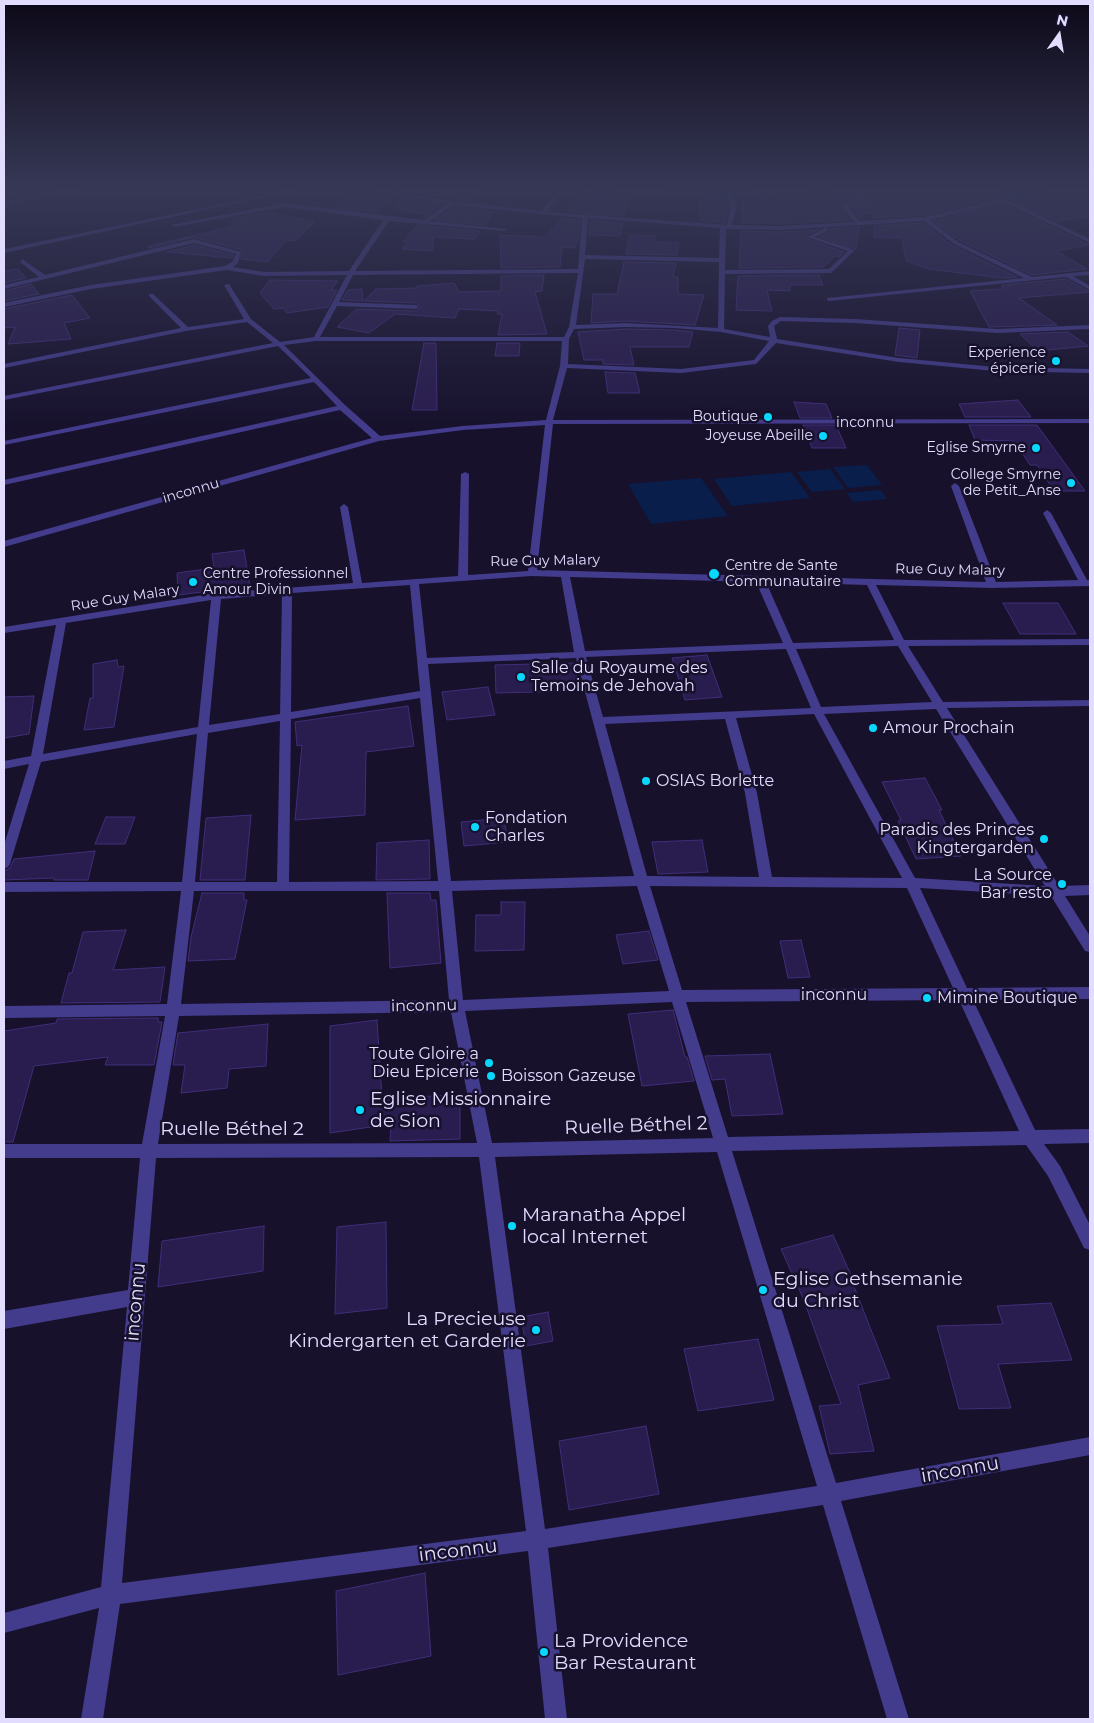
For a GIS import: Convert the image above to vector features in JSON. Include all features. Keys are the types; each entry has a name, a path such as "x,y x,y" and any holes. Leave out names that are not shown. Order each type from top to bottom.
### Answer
{"street":[{"path":"34,270 44,277"},
{"path":"4,287 71,270"},
{"path":"4,305 91,287 210,270"},
{"path":"242,270 264,274 581,271 572,327 566,339 564,366 549,422 532,573"},
{"path":"721,330 722,272 832,270"},
{"path":"1013,270 1031,279"},
{"path":"316,339 352,272"},
{"path":"829,299 1090,273"},
{"path":"1066,275 1090,288"},
{"path":"227,285 248,320 279,344 342,407 378,439"},
{"path":"151,294 186,329"},
{"path":"334,304 416,307"},
{"path":"774,340 771,326 780,319 855,321 997,331 1090,327"},
{"path":"4,366 186,329 248,320"},
{"path":"572,327 674,326 721,330 918,362 995,370 1090,371"},
{"path":"4,398 279,344 316,339 566,339"},
{"path":"564,366 681,371 756,362 774,340"},
{"path":"4,443 316,379"},
{"path":"4,483 342,407"},
{"name":"inconnu","path":"4,544 378,439 462,428 549,422 1090,421"},
{"path":"463,577 465,474"},
{"path":"955,486 992,585"},
{"path":"344,508 358,585"},
{"path":"1046,513 1087,583"},
{"name":"Rue Guy Malary","path":"4,630 216,596 414,580 532,573 992,585 1087,583"},
{"path":"565,573 580,654 600,721 642,881 898,1719"},
{"path":"760,579 818,712 911,883 1030,1137 1054,1171 1090,1242"},
{"path":"414,580 456,1006 486,1150 537,1540 556,1719"},
{"path":"870,582 902,642 1090,947"},
{"path":"283,886 287,590"},
{"name":"inconnu","path":"92,1719 110,1595 149,1149 173,1011 188,887 216,596"},
{"path":"4,864 36,759 61,622"},
{"path":"422,661 902,642 1090,642"},
{"path":"4,765 202,730 425,694"},
{"path":"600,721 940,705 1090,703"},
{"path":"730,716 751,793 766,882"},
{"path":"4,887 444,886 642,881 911,883 1054,891 1090,890"},
{"name":"inconnu","path":"4,1012 456,1006 676,996 1090,993"},
{"name":"Ruelle Béthel 2","path":"4,1151 149,1149 486,1150 1090,1136"},
{"path":"4,1320 136,1297"},
{"name":"inconnu","path":"4,1624 110,1595 537,1540 829,1494 1090,1446"}],"water":[{"path":"867,465 882,485 848,488 833,467"},
{"path":"830,469 845,489 812,492 797,472"},
{"path":"791,472 810,498 732,506 714,479"},
{"path":"701,478 728,516 651,524 628,484"},
{"path":"881,490 887,499 853,502 847,493"}],"building":[{"path":"19,270 26,278 4,283 4,271"},
{"path":"622,270 674,270 673,277 678,277 678,294 704,295 695,325 626,321 591,323 593,294 617,294"},
{"path":"940,270 1003,270 1017,277 1001,278"},
{"path":"1022,270 1074,270 1032,275"},
{"path":"544,275 542,291 535,292 547,334 498,335 502,314 497,314 498,311 459,309 455,318 395,314 369,333 337,327 356,309 416,311 421,308 416,303 364,301 376,289 417,288 417,286 454,283 459,292 501,291 501,276"},
{"path":"819,275 823,285 790,285 790,291 767,290 772,311 736,310 738,276"},
{"path":"1066,279 1090,292 1019,298 1057,325 989,327 970,291 1002,289 1002,285"},
{"path":"270,280 338,281 331,290 337,290 328,307 287,313 283,308 274,309 260,293"},
{"path":"31,284 39,294 4,301 4,291"},
{"path":"362,289 363,301 342,300 348,290"},
{"path":"72,295 90,318 64,323 71,339 8,344 15,327 4,328 4,309"},
{"path":"899,328 920,330 917,358 895,355"},
{"path":"626,329 693,332 689,347 630,347 634,365 603,364 603,360 584,360 578,332"},
{"path":"1068,332 1088,346 1038,351 1020,334"},
{"path":"424,343 436,343 437,410 412,410"},
{"path":"497,343 520,343 519,356 495,356"},
{"path":"605,372 635,373 640,393 608,393"},
{"path":"1018,400 1031,417 965,417 959,404"},
{"path":"794,402 826,404 832,418 800,418"},
{"path":"803,425 836,425 846,448 812,448"},
{"path":"969,425 1037,425 1085,491 1054,491 1037,465 1030,465 1014,441 975,440"},
{"path":"244,550 250,586 178,595 177,573 214,568 212,554"},
{"path":"1003,603 1058,603 1076,634 1020,634"},
{"path":"707,655 722,697 685,700 672,658"},
{"path":"117,660 118,667 124,666 114,727 84,730 90,698 93,698 93,664"},
{"path":"575,663 578,691 496,693 495,665"},
{"path":"488,687 495,715 447,720 442,692"},
{"path":"34,696 29,734 4,738 4,697"},
{"path":"408,706 414,746 366,752 365,815 295,820 302,745 297,746 295,722"},
{"path":"925,778 942,810 939,810 961,856 916,859 898,821 901,820 882,782"},
{"path":"251,815 245,880 200,880 206,818"},
{"path":"106,817 135,817 125,844 95,844"},
{"path":"504,818 508,842 464,846 461,822"},
{"path":"429,840 430,879 376,880 377,843"},
{"path":"702,840 708,872 658,874 652,842"},
{"path":"95,851 88,880 54,880 54,878 4,880 4,871 10,868 14,859"},
{"path":"202,893 244,893 244,900 247,900 235,959 188,961 191,937"},
{"path":"387,893 430,893 431,900 436,900 441,963 390,968"},
{"path":"501,902 525,902 524,950 475,951 476,915 501,915"},
{"path":"126,930 113,970 165,967 160,1002 61,1003 69,973 72,973 83,932"},
{"path":"649,931 658,960 623,964 616,935"},
{"path":"801,940 810,977 788,978 780,941"},
{"path":"673,1010 685,1057 687,1057 694,1081 642,1086 628,1014"},
{"path":"158,1018 158,1022 162,1022 154,1065 105,1065 108,1057 34,1066 13,1142 4,1142 4,1031 56,1023 57,1019"},
{"path":"377,1020 382,1098 460,1095 460,1139 390,1141 391,1124 330,1133 330,1026"},
{"path":"268,1024 266,1066 229,1069 227,1088 181,1093 185,1065 173,1065 178,1033"},
{"path":"770,1054 783,1114 732,1116 725,1079 712,1080 705,1056"},
{"path":"386,1222 387,1308 335,1314 337,1227"},
{"path":"264,1226 263,1271 158,1287 162,1241"},
{"path":"833,1235 855,1284 853,1284 890,1378 858,1385 874,1451 830,1454 819,1406 841,1404 803,1298 781,1249"},
{"path":"1051,1303 1072,1360 998,1364 1011,1408 959,1409 937,1326 1003,1324 997,1306"},
{"path":"548,1312 553,1341 526,1346 521,1317"},
{"path":"758,1339 774,1400 698,1411 684,1349"},
{"path":"646,1426 659,1494 569,1510 559,1441"},
{"path":"425,1573 431,1656 338,1675 336,1591"}],"place":[{"name":"Experience épicerie","path":"1056,361"},
{"name":"Boutique","path":"768,417"},
{"name":"Joyeuse Abeille","path":"823,436"},
{"name":"Eglise Smyrne","path":"1036,448"},
{"name":"College Smyrne de Petit_Anse","path":"1071,483"},
{"name":"Centre de Sante Communautaire","path":"714,574"},
{"name":"Centre Professionnel Amour Divin","path":"193,582"},
{"name":"Salle du Royaume des Temoins de Jehovah","path":"521,677"},
{"name":"Amour Prochain","path":"873,728"},
{"name":"OSIAS Borlette","path":"646,781"},
{"name":"Fondation Charles","path":"475,827"},
{"name":"Paradis des Princes Kingtergarden","path":"1044,839"},
{"name":"La Source Bar resto","path":"1062,884"},
{"name":"Mimine Boutique","path":"927,998"},
{"name":"Toute Gloire a Dieu Epicerie","path":"489,1063"},
{"name":"Boisson Gazeuse","path":"491,1076"},
{"name":"Eglise Missionnaire de Sion","path":"360,1110"},
{"name":"Maranatha Appel local Internet","path":"512,1226"},
{"name":"Eglise Gethsemanie du Christ","path":"763,1290"},
{"name":"La Precieuse Kindergarten et Garderie","path":"536,1330"},
{"name":"La Providence Bar Restaurant","path":"544,1652"}]}
